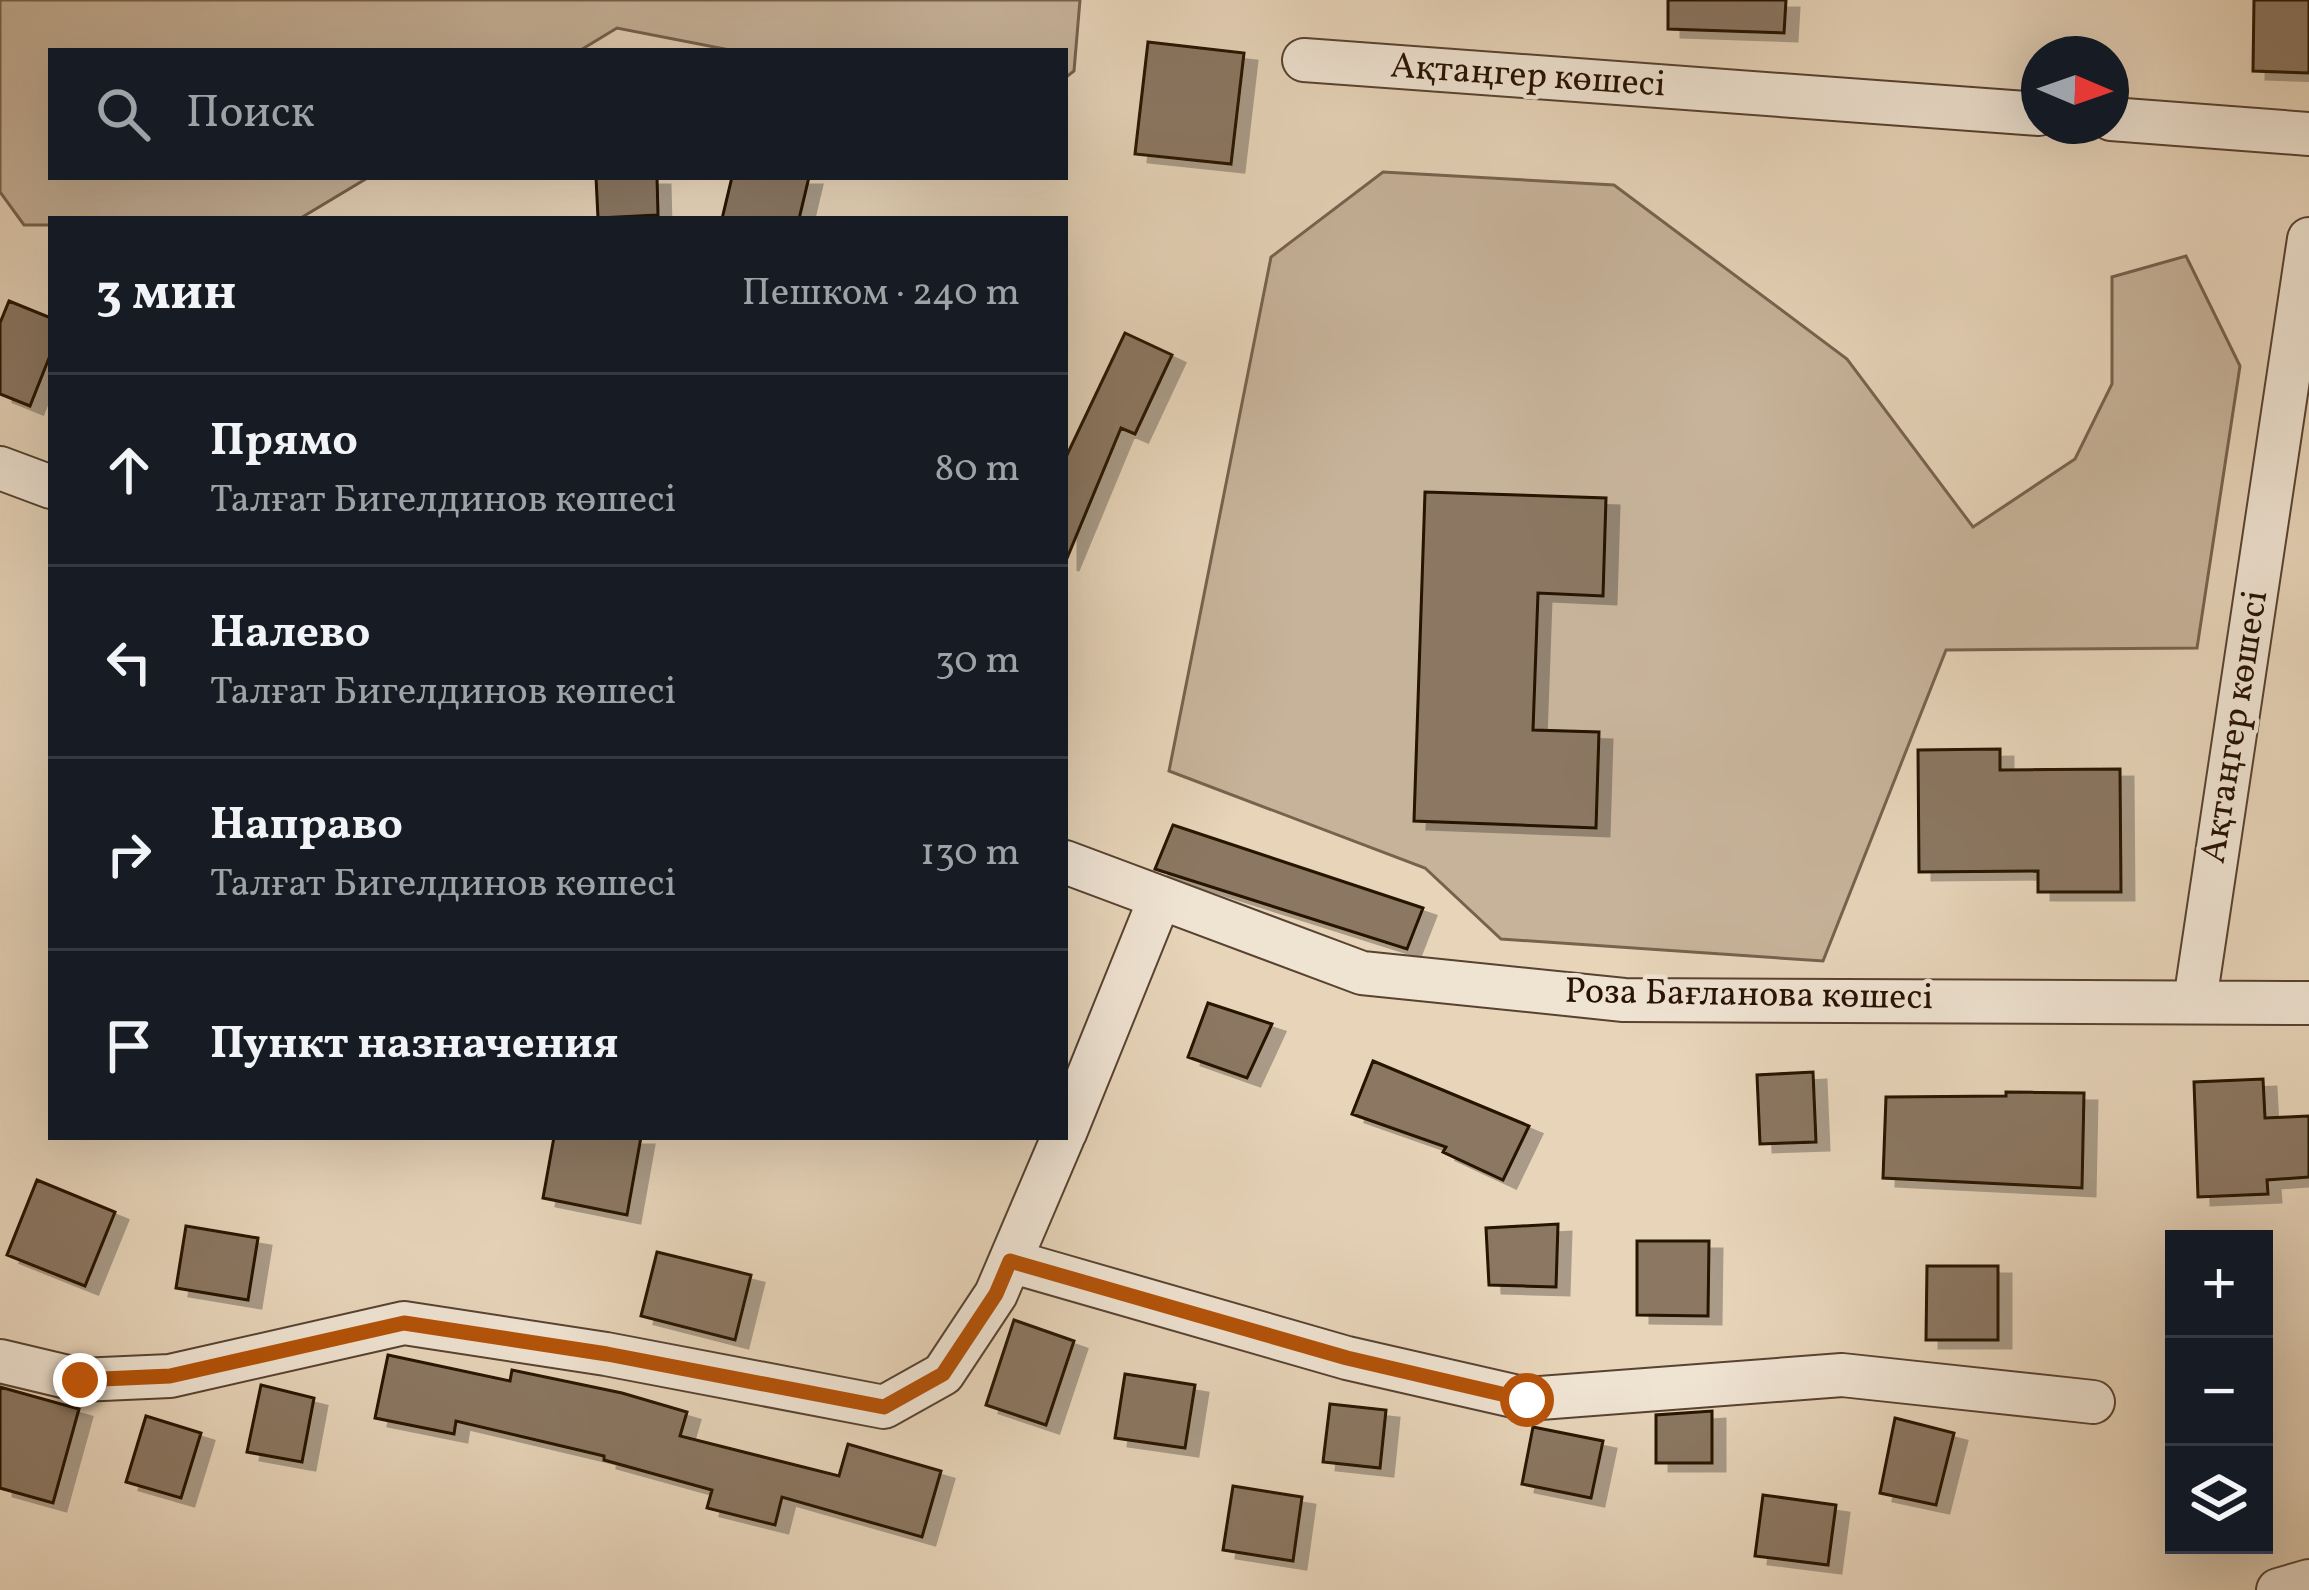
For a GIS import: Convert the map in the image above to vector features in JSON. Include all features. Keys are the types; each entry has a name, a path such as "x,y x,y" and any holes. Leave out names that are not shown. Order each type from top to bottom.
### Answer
{"street":[{"name":"Ақтаңгер көшесі","path":"1304,60 2021,113"},
{"path":"2129,120 2309,134"},
{"name":"Ақтаңгер көшесі","path":"2195,1001 2309,239"},
{"path":"0,468 48,486"},
{"name":"Роза Бағланова көшесі","path":"1068,863 1362,973 1624,1000 2309,1003"},
{"path":"1068,1125 1160,898"},
{"path":"0,1361 80,1380 170,1376 404,1323 607,1354 884,1407 943,1374 996,1294 1062,1140"},
{"path":"1010,1261 1347,1358 1527,1400 1843,1375 2093,1402"},
{"path":"2278,1590 2309,1581"}],"shaded area":[{"path":"0,0 1080,0 1074,71 1068,76 1068,48 720,48 617,28 584,48 48,48 48,180 364,180 304,216 48,216 48,225 24,225 0,192"},
{"path":"1383,172 1614,185 1847,359 1973,527 2075,459 2112,384 2112,277 2186,256 2240,366 2197,648 1946,650 1823,961 1501,939 1425,868 1169,771 1271,257"}],"building":[{"path":"1668,0 1786,0 1784,33 1668,29"},
{"path":"2254,0 2309,0 2309,73 2253,71"},
{"path":"1148,42 1244,53 1231,164 1135,154"},
{"path":"596,180 657,180 658,215 598,216"},
{"path":"731,180 808,180 800,216 723,216"},
{"path":"9,301 48,317 48,361 30,406 0,394 0,323"},
{"path":"1125,333 1172,355 1135,434 1121,428 1068,556 1068,453"},
{"path":"1425,492 1606,498 1603,596 1538,593 1533,730 1599,732 1596,828 1414,821"},
{"path":"2000,749 2000,770 2120,769 2121,892 2038,892 2038,871 1919,872 1918,750"},
{"path":"1173,825 1423,908 1407,949 1155,869"},
{"path":"1208,1003 1272,1024 1247,1078 1188,1057"},
{"path":"1373,1061 1529,1126 1503,1180 1443,1152 1446,1147 1352,1114"},
{"path":"1813,1072 1816,1142 1760,1144 1757,1075"},
{"path":"2263,1079 2265,1118 2309,1116 2309,1177 2267,1180 2268,1194 2198,1197 2194,1082"},
{"path":"2006,1092 2084,1093 2082,1188 1883,1178 1886,1097 2006,1096"},
{"path":"553,1140 640,1140 627,1215 543,1198"},
{"path":"37,1180 115,1212 85,1286 7,1255"},
{"path":"1558,1224 1556,1287 1489,1285 1486,1228"},
{"path":"186,1226 258,1238 248,1300 176,1288"},
{"path":"1637,1241 1709,1241 1708,1316 1637,1315"},
{"path":"657,1252 751,1275 735,1340 641,1316"},
{"path":"1927,1266 1998,1266 1998,1340 1926,1340"},
{"path":"1014,1320 1074,1341 1046,1425 986,1405"},
{"path":"388,1355 510,1381 512,1370 622,1393 687,1412 680,1436 839,1476 848,1444 941,1471 922,1537 782,1497 775,1525 707,1508 712,1490 604,1460 604,1456 456,1421 454,1434 375,1418"},
{"path":"1125,1374 1195,1385 1185,1448 1115,1438"},
{"path":"261,1385 314,1398 302,1462 247,1452"},
{"path":"0,1387 79,1409 53,1503 0,1488"},
{"path":"1330,1404 1386,1410 1380,1468 1323,1462"},
{"path":"1712,1411 1712,1463 1656,1463 1656,1415"},
{"path":"146,1416 201,1433 181,1498 126,1482"},
{"path":"1895,1418 1954,1433 1936,1505 1880,1493"},
{"path":"1533,1427 1603,1441 1591,1498 1522,1484"},
{"path":"1233,1486 1302,1497 1293,1561 1223,1550"},
{"path":"1763,1495 1836,1505 1828,1565 1755,1556"}],"route":[{"path":"80,1380 170,1376 404,1323 607,1354 884,1407 943,1374 996,1294 1010,1261 1347,1358 1527,1400"}]}
